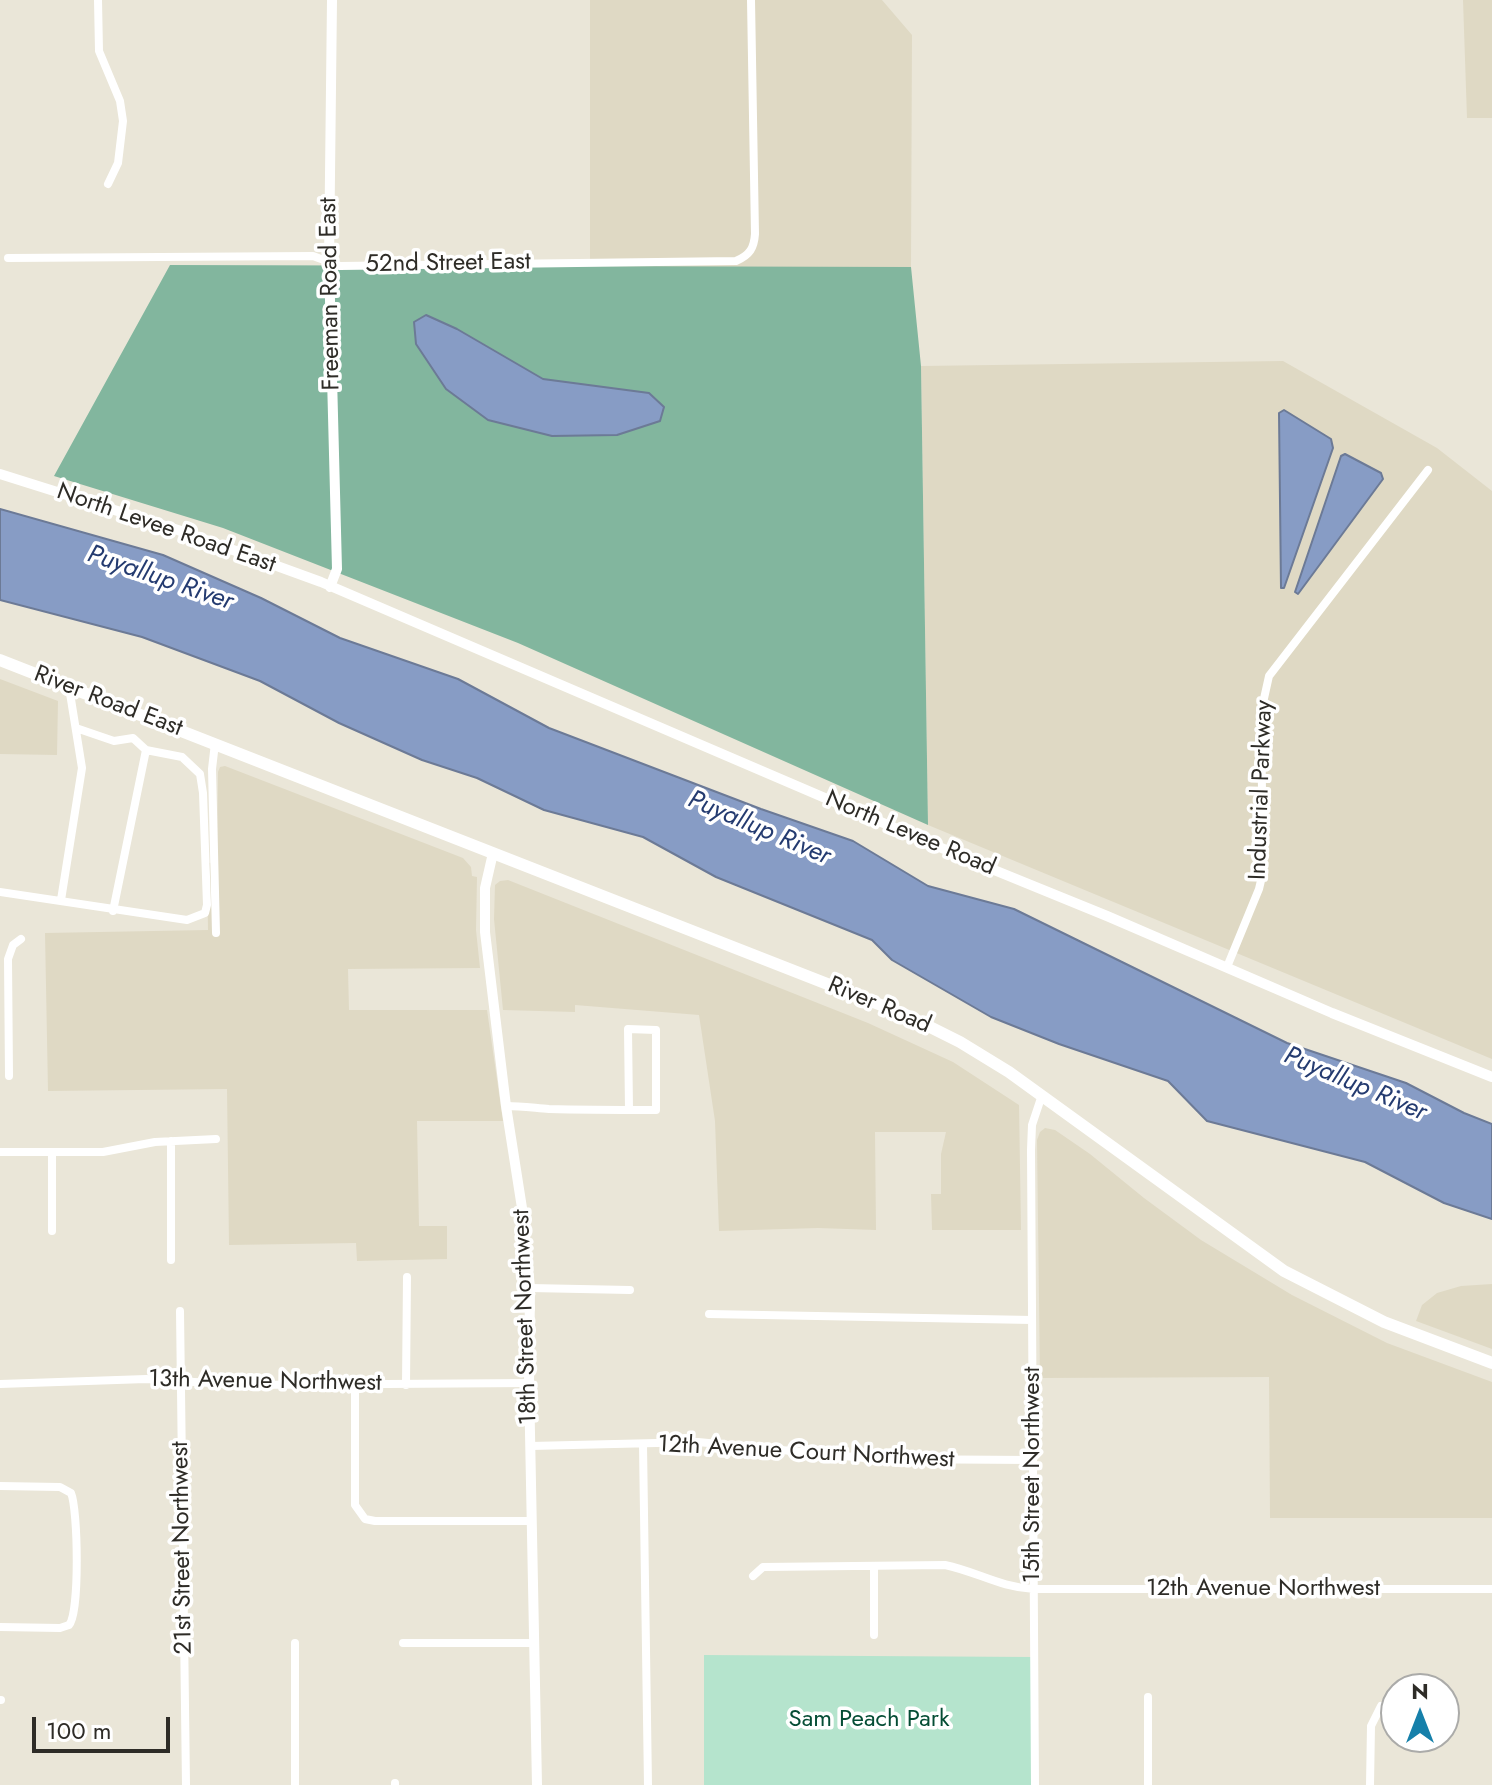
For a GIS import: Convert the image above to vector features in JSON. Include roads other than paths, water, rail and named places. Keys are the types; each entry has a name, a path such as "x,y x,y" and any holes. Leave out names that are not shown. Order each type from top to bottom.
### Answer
{"main road":[{"name":"River Road East","path":"0,660 215,743"},
{"name":"River Road","path":"215,743 904,1014 983,1056 1042,1095 1284,1271 1365,1314 1492,1363"}],"street":[{"path":"98,0 99,51 120,101 123,121 120,155 108,184"},
{"name":"Freeman Road East","path":"330,587 337,569 329,262 332,0"},
{"name":"52nd Street East","path":"8,258 313,256 340,266 731,262 746,257 752,250 755,234 751,0"},
{"name":"Industrial Parkway","path":"1227,967 1263,872 1261,712 1269,676 1428,470"},
{"name":"North Levee Road East","path":"0,474 178,530 330,587"},
{"name":"North Levee Road","path":"330,587 1332,1013 1492,1077"},
{"path":"61,900 82,768 69,687"},
{"path":"0,892 187,920 201,915 207,905 200,774 182,757 146,750 133,738 114,741 76,728"},
{"path":"215,743 212,769 216,933"},
{"path":"113,911 146,750"},
{"name":"18th Street Northwest","path":"493,853 485,888 485,932 530,1288 537,1785"},
{"path":"9,1076 4,1040 4,959 21,939"},
{"path":"506,1106 629,1110 656,1110 656,1030 628,1029 629,1110"},
{"name":"15th Street Northwest","path":"1035,1785 1031,1166 1032,1125 1042,1095"},
{"path":"0,1152 103,1152 171,1141 216,1139"},
{"path":"171,1141 171,1260"},
{"path":"52,1152 52,1231"},
{"path":"406,1385 407,1277"},
{"path":"530,1288 630,1290"},
{"name":"21st Street Northwest","path":"180,1311 186,1785"},
{"path":"709,1314 1032,1320"},
{"name":"13th Avenue Northwest","path":"0,1384 146,1379 230,1385 529,1383"},
{"path":"355,1385 355,1505 365,1519 532,1521"},
{"name":"12th Avenue Court Northwest","path":"531,1446 698,1442 916,1461 1033,1460"},
{"path":"643,1445 648,1785"},
{"path":"0,1486 60,1487 69,1491 74,1502 76,1583 75,1615 71,1623 60,1628 0,1627"},
{"name":"12th Avenue Northwest","path":"753,1576 763,1567 945,1565 1002,1585 1034,1589 1492,1589"},
{"path":"874,1566 874,1635"},
{"path":"295,1643 295,1785"},
{"path":"403,1643 534,1643"},
{"path":"1148,1697 1148,1785"},
{"path":"1370,1785 1371,1726 1380,1708"}],"water":[{"path":"426,315 457,329 543,379 649,393 664,407 660,421 617,435 552,436 488,420 446,389 416,344 414,322"},
{"path":"1284,410 1331,439 1333,448 1284,588 1281,588 1279,413"},
{"path":"1345,454 1381,473 1383,479 1298,594 1295,592 1341,456"},
{"name":"Puyallup River","path":"0,509 163,555 261,598 340,638 458,679 549,728 853,841 928,886 1014,909 1287,1043 1406,1083 1492,1124 1492,1219 1444,1203 1365,1162 1207,1121 1168,1081 991,1017 892,960 872,940 716,877 643,837 544,810 477,778 422,760 339,723 260,681 142,637 0,600"}],"park label":[{"name":"Sam Peach Park","path":"869,1720"}]}
